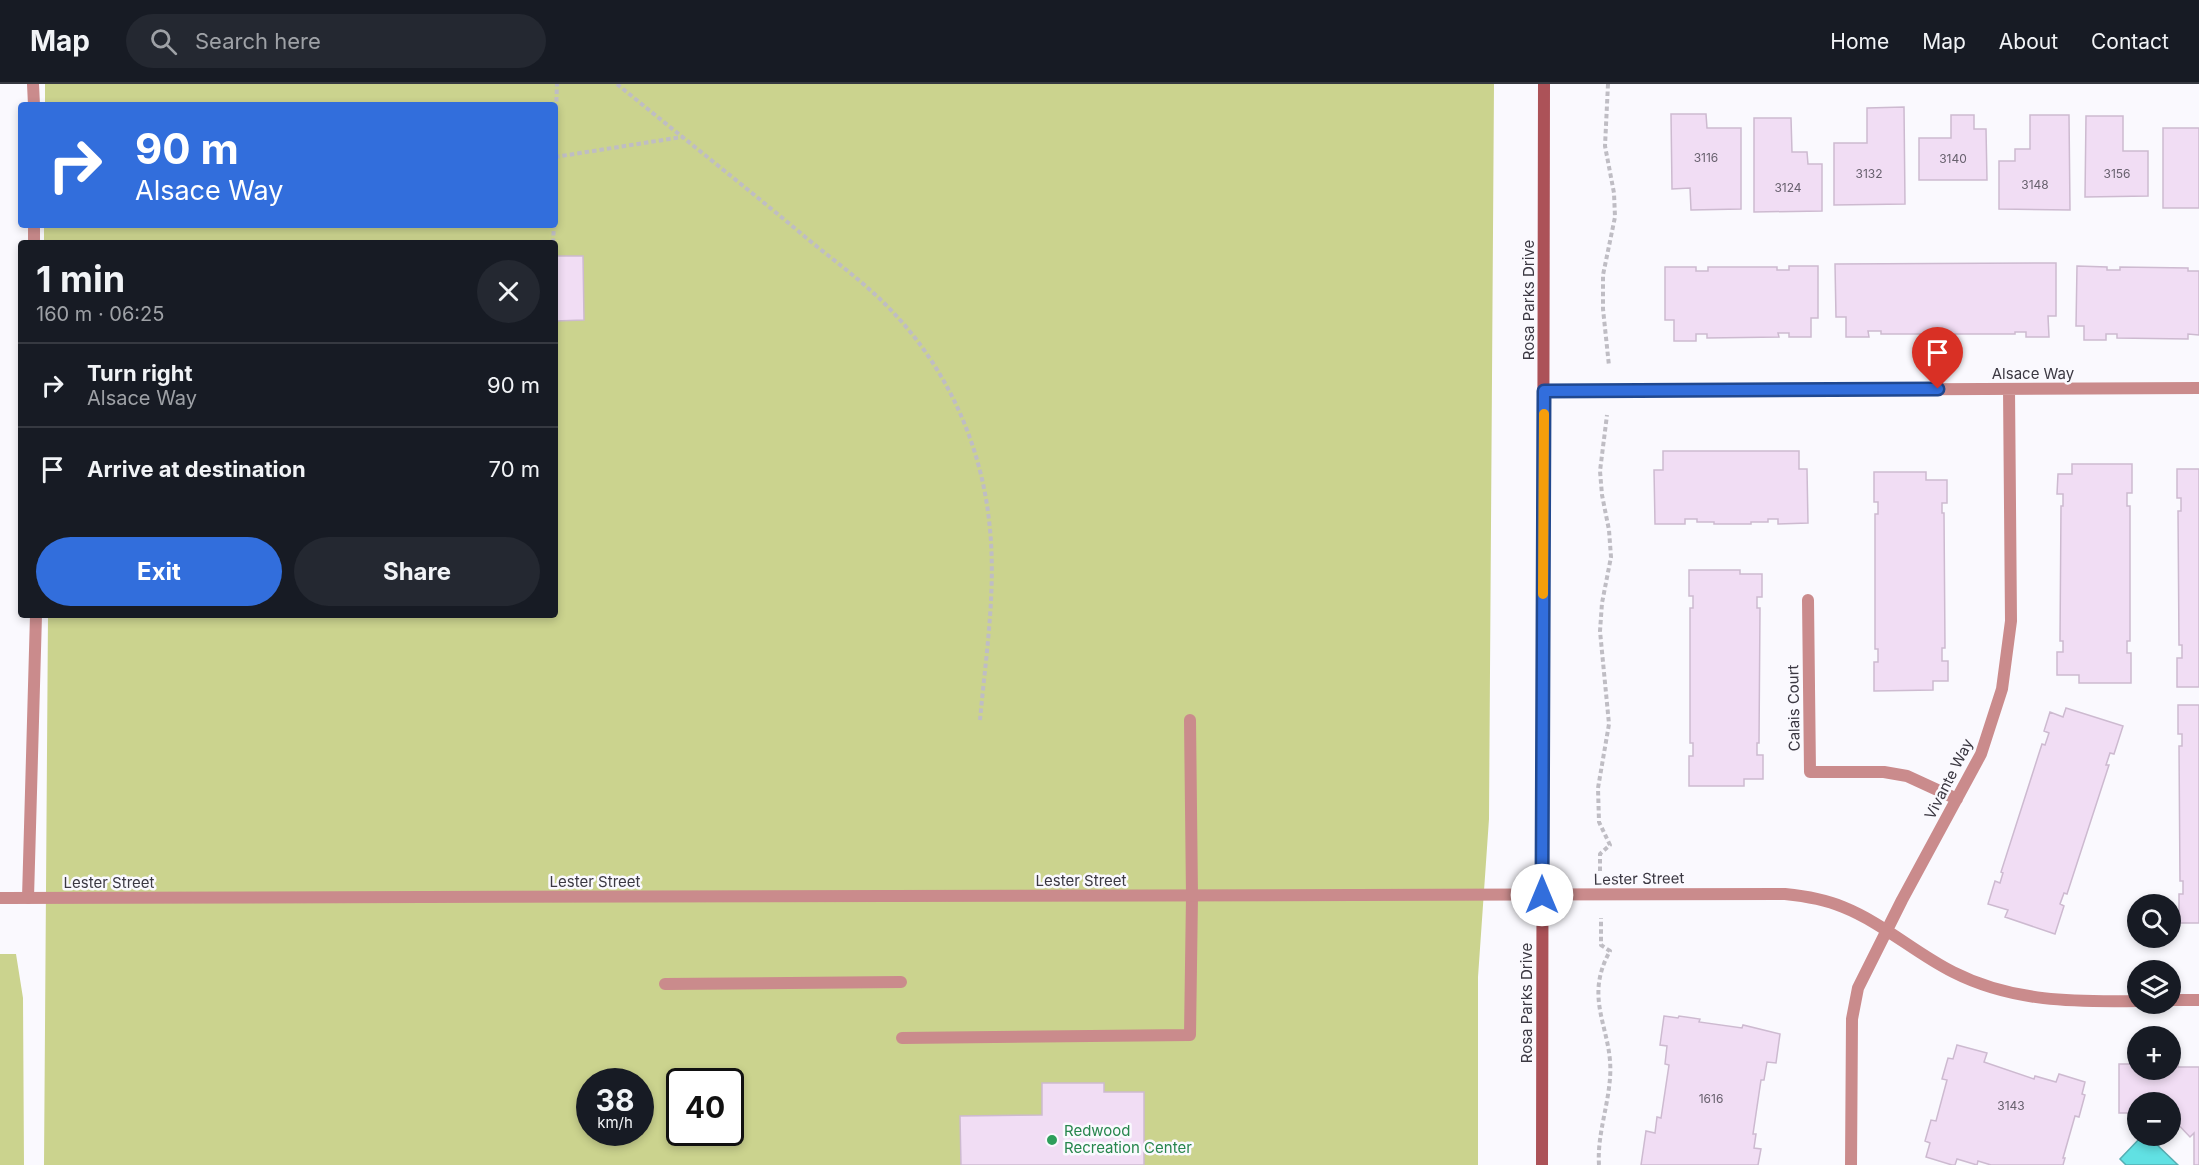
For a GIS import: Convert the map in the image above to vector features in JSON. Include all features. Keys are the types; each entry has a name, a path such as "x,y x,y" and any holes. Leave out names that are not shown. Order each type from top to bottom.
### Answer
{"street":[{"path":"33,84 34,102"},
{"name":"Rosa Parks Drive","path":"1542,1165 1544,84"},
{"name":"Alsace Way","path":"1544,391 2199,388"},
{"name":"Vivante Way","path":"1851,1165 1854,1003 1858,988 1902,900 1981,754 2002,689 2011,621 2009,389"},
{"name":"Calais Court","path":"1808,600 1810,772 1884,772 1907,776 1957,799"},
{"path":"28,898 36,618"},
{"path":"902,1038 1190,1035 1192,896 1190,720"},
{"name":"Lester Street","path":"0,898 1785,894 1815,898 1844,907 1888,931 1953,972 2013,994 2047,1000 2127,1001"},
{"path":"665,984 901,982"},
{"path":"2181,1000 2199,1000"}],"path":[{"path":"556,102 557,84"},
{"path":"617,84 884,303 928,355 946,385 965,425 980,467 989,519 992,560 980,720"},
{"path":"1608,84 1605,146 1616,217 1604,275 1604,309 1610,360"},
{"path":"558,157 683,137"},
{"path":"1600,854 1610,845 1599,822 1598,788 1609,724 1600,631 1602,603 1611,557 1600,471 1606,430"},
{"path":"1599,1165 1600,1138 1610,1077 1610,1062 1597,992 1602,965 1610,951 1601,945"}],"green space":[{"path":"45,84 1494,84 1489,819 1478,977 1478,1165 44,1165 48,618 558,618 558,240 44,240 44,228 558,228 558,102 45,102"},
{"path":"0,954 16,954 23,998 24,1165 0,1165"}],"water":[{"path":"2132,1146 2158,1146 2178,1165 2126,1165 2120,1159"}],"building":[{"path":"1904,107 1905,204 1834,205 1834,143 1867,143 1867,108"},
{"path":"1671,114 1706,114 1707,128 1741,128 1741,209 1691,210 1690,188 1672,189"},
{"path":"1951,115 1974,115 1974,129 1986,129 1987,180 1919,180 1919,138 1951,138"},
{"path":"2030,115 2069,115 2070,210 1999,209 1999,161 2015,161 2015,149 2030,149"},
{"path":"2086,116 2123,116 2123,151 2148,151 2148,196 2085,197"},
{"path":"1754,118 1791,118 1792,152 1807,152 1808,164 1822,164 1822,211 1754,212"},
{"path":"2163,128 2199,128 2199,208 2163,208"},
{"path":"558,256 583,256 584,320 558,321"},
{"path":"2056,263 2056,316 2048,316 2049,337 2026,337 2026,332 2015,332 2015,334 1881,334 1881,331 1868,331 1869,337 1846,337 1846,317 1836,317 1835,264"},
{"path":"1789,266 1818,266 1818,318 1811,318 1811,337 1789,337 1789,333 1778,333 1779,337 1707,338 1707,334 1696,334 1696,341 1674,341 1674,320 1665,320 1665,267 1696,267 1696,271 1708,271 1708,267 1777,267 1777,270 1789,270"},
{"path":"2077,266 2107,267 2107,270 2120,270 2120,267 2188,268 2188,271 2199,271 2199,335 2188,334 2188,339 2117,338 2117,334 2106,334 2106,340 2084,340 2084,326 2076,326"},
{"path":"1663,451 1799,451 1799,469 1807,469 1808,523 1778,524 1778,519 1768,519 1768,522 1751,522 1751,524 1714,524 1714,522 1697,522 1697,519 1685,519 1685,524 1655,524 1654,470 1663,470"},
{"path":"2072,464 2132,464 2132,493 2127,493 2127,506 2130,506 2130,641 2127,641 2127,653 2131,653 2131,683 2079,683 2079,675 2057,675 2057,652 2063,652 2063,641 2060,641 2063,494 2057,494 2058,474 2072,474"},
{"path":"2177,469 2199,469 2199,687 2177,687 2177,658 2182,658 2182,645 2179,645 2178,511 2181,511 2181,498 2177,498"},
{"path":"1874,472 1926,472 1926,480 1947,480 1947,503 1942,503 1945,648 1942,648 1942,661 1948,661 1948,681 1933,681 1933,690 1874,691 1874,662 1878,662 1878,649 1875,649 1875,514 1878,514 1878,502 1874,502"},
{"path":"1689,570 1740,570 1740,574 1762,574 1762,597 1757,597 1757,608 1760,608 1757,755 1763,755 1763,779 1744,779 1744,786 1689,786 1689,756 1693,756 1693,743 1690,743 1690,608 1693,608 1693,596 1689,596"},
{"path":"2178,705 2199,705 2199,923 2181,923 2183,881 2180,881 2179,746 2182,746 2182,734 2178,734"},
{"path":"2066,708 2123,726 2114,754 2110,753 2106,765 2109,765 2067,894 2064,893 2060,904 2064,906 2055,934 2005,917 2008,910 1988,904 1995,881 2000,883 2003,873 2001,872 2042,744 2045,745 2049,733 2044,731 2050,712 2063,717"},
{"path":"1664,1016 1700,1019 1699,1022 1742,1028 1743,1025 1780,1034 1776,1063 1767,1062 1764,1080 1761,1080 1753,1134 1756,1134 1754,1148 1761,1149 1758,1165 1641,1165 1646,1131 1655,1133 1657,1117 1661,1118 1669,1065 1665,1064 1667,1046 1660,1045"},
{"path":"1957,1045 1987,1053 1984,1062 2034,1079 2035,1076 2056,1082 2059,1074 2085,1082 2082,1094 2085,1095 2079,1117 2075,1116 2063,1165 1991,1165 1978,1161 1977,1165 1957,1159 1955,1165 1952,1165 1926,1157 1930,1143 1925,1141 1931,1120 1936,1121 1947,1080 1942,1079 1948,1058 1953,1059"},
{"path":"2119,1064 2127,1064 2127,1080 2181,1080 2181,1067 2199,1067 2199,1165 2194,1165 2194,1133 2190,1137 2181,1128 2181,1092 2127,1092 2127,1113 2119,1113"},
{"name":"Redwood Recreation Center","path":"1042,1083 1104,1083 1104,1092 1144,1092 1144,1165 961,1165 960,1116 1042,1115"}],"slow traffic":[{"path":"1543,594 1544,414"}],"place":[{"name":"Redwood Recreation Center","path":"1052,1140"}],"route":[{"path":"1542,895 1544,391 1938,389"}]}
